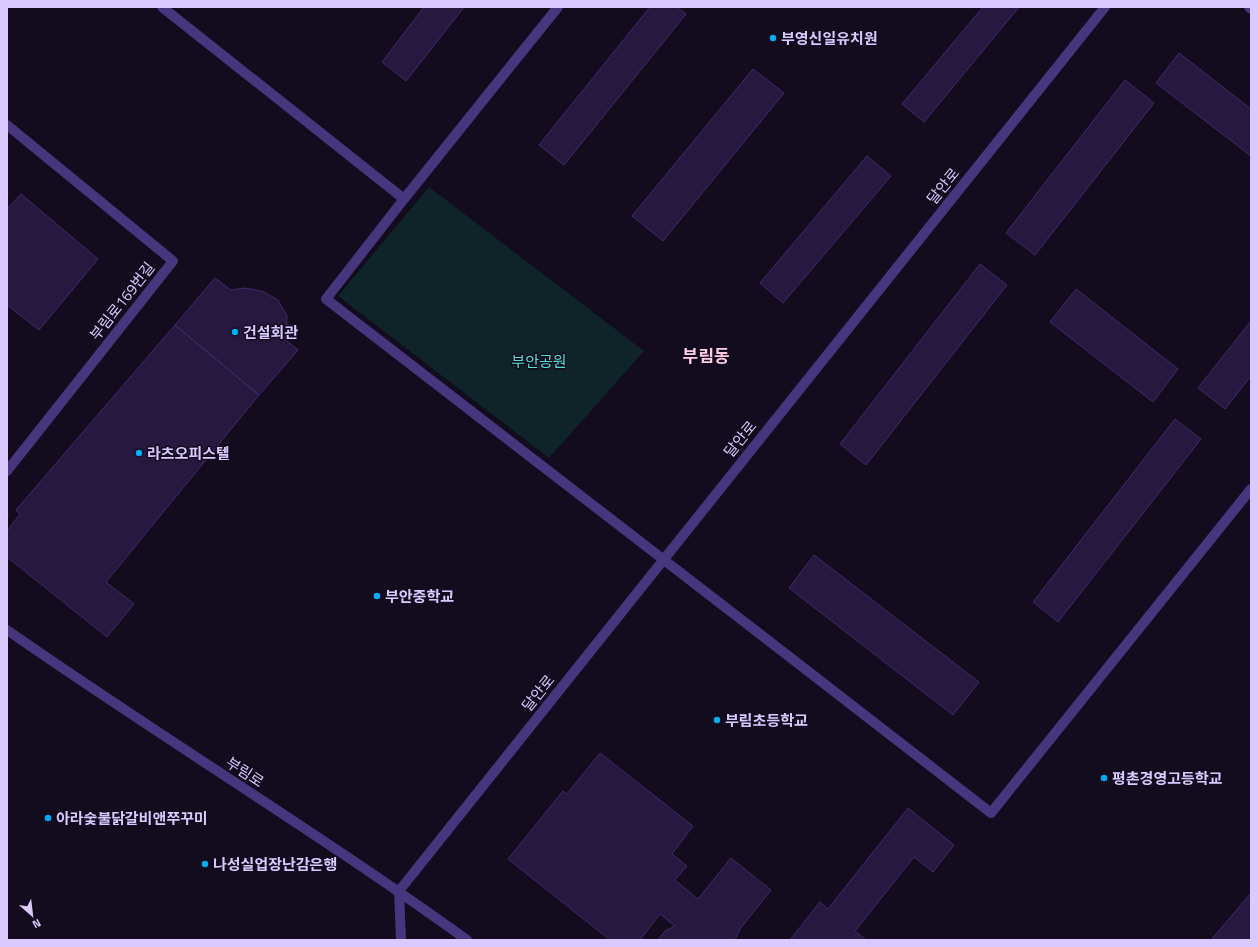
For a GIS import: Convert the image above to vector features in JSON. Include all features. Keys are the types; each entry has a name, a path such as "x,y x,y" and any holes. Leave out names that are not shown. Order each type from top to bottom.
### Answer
{"street":[{"path":"162,7 404,200"},
{"path":"558,7 326,299 991,813 1251,489"},
{"name":"달안로","path":"399,891 1105,7"},
{"name":"부림로169번길","path":"7,125 173,261 7,471"},
{"name":"부림로","path":"7,630 94,690 399,891 467,940"},
{"path":"399,891 401,940"}],"green space":[{"name":"부안공원","path":"429,187 644,351 549,458 338,296"}],"building":[{"path":"424,7 464,7 406,81 382,62"},
{"path":"650,7 677,7 686,14 564,165 539,145"},
{"path":"983,7 1019,7 924,122 902,104"},
{"path":"1179,53 1251,109 1251,156 1156,83"},
{"path":"753,69 784,93 663,241 632,216"},
{"path":"1125,80 1154,103 1035,255 1006,233"},
{"path":"867,156 891,176 783,303 760,283"},
{"path":"21,194 98,259 39,330 7,305 7,209"},
{"path":"980,264 1007,285 866,465 840,444"},
{"name":"건설회관","path":"215,278 231,290 245,288 262,291 278,300 287,316 286,340 298,350 259,395 175,325"},
{"path":"1076,289 1178,369 1153,402 1050,322"},
{"path":"1251,321 1251,376 1225,409 1198,388"},
{"name":"라츠오피스텔","path":"175,325 259,395 106,582 134,604 107,637 7,557 7,531 20,514 16,510"},
{"path":"1175,419 1201,439 1058,622 1033,602"},
{"path":"814,555 979,682 953,715 789,588"},
{"path":"600,753 693,826 672,854 687,866 675,880 698,899 731,858 771,890 740,929 735,940 658,940 665,931 675,926 660,914 640,940 610,940 508,859 563,791 567,794"},
{"path":"908,808 954,845 933,872 914,857 855,931 866,940 790,940 820,902 828,909"},
{"path":"1251,893 1251,940 1211,940"}],"place":[{"name":"부영신일유치원","path":"773,38"},
{"name":"건설회관","path":"235,332"},
{"name":"라츠오피스텔","path":"139,453"},
{"name":"부안중학교","path":"377,596"},
{"name":"부림초등학교","path":"717,720"},
{"name":"평촌경영고등학교","path":"1104,778"},
{"name":"아라숯불닭갈비앤쭈꾸미","path":"48,818"},
{"name":"나성실업장난감은행","path":"205,864"}],"district":[{"name":"부림동","path":"706,356"}]}
